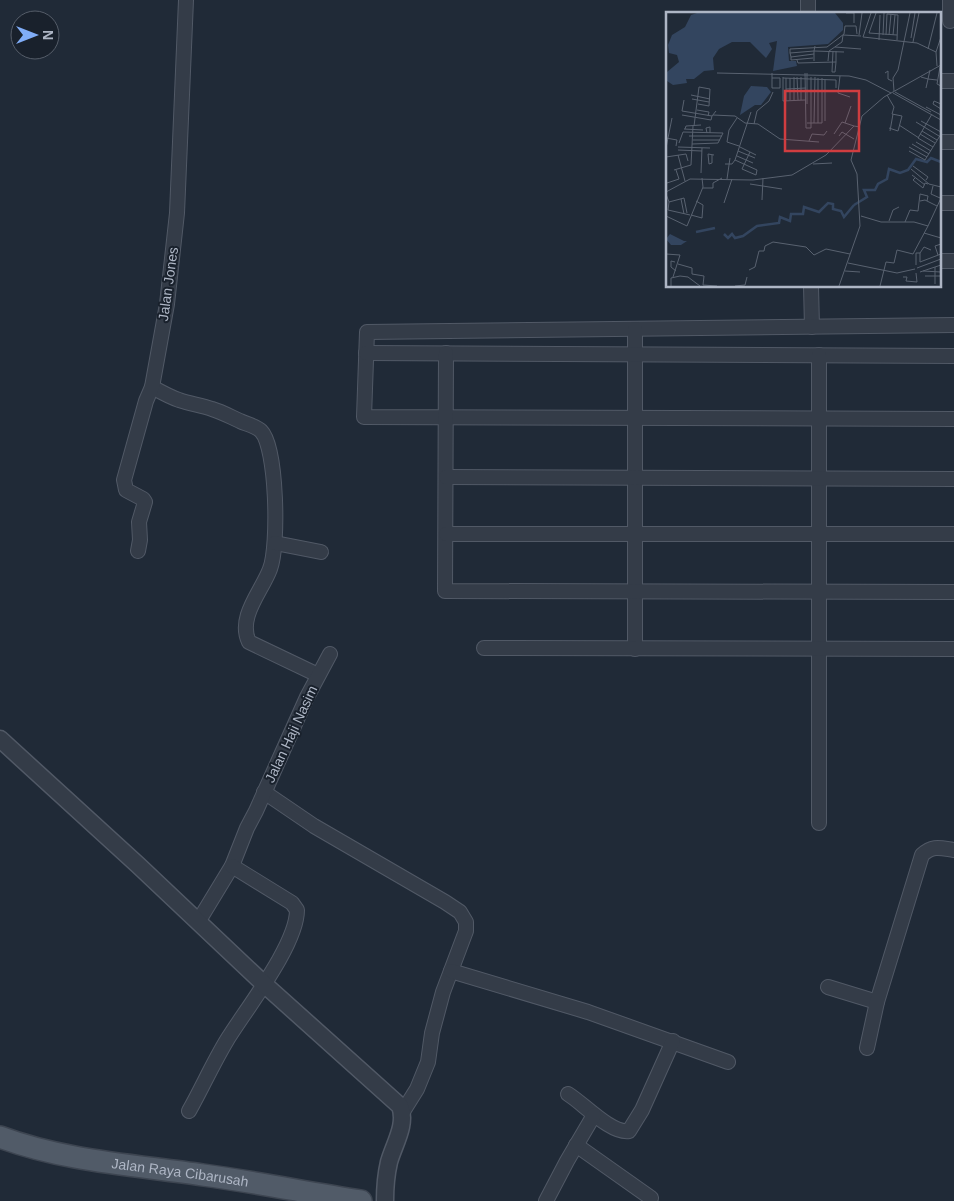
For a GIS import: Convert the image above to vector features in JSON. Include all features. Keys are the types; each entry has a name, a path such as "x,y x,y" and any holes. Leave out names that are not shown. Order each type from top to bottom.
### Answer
{"main road":[{"name":"Jalan Raya Cibarusah","path":"0,1136 16,1142 102,1162 204,1175 361,1201"}],"street":[{"name":"Jalan Jones","path":"138,551 140,540 138,527 145,502 126,490 124,480 152,387 167,304 177,213 186,0"},
{"path":"948,21 950,0"},
{"path":"811,288 812,327"},
{"path":"954,325 367,332 364,417 954,419"},
{"path":"635,329 635,649"},
{"path":"366,353 954,356"},
{"path":"446,353 445,591 954,592"},
{"path":"819,355 819,822"},
{"name":"Jalan Haji Nasim","path":"152,387 179,400 213,409 259,430 266,438 271,463 276,510 274,542 270,570 260,587 245,626 245,634 249,642 318,675 247,828 232,866 198,922"},
{"path":"446,476 954,478"},
{"path":"446,534 954,534"},
{"path":"274,542 321,552"},
{"path":"484,648 954,649"},
{"path":"318,675 330,654"},
{"path":"0,739 131,858 264,984 400,1106 402,1122 389,1163 385,1183 385,1201"},
{"path":"264,792 314,826 460,912 466,922 466,932 443,992 432,1033 428,1062 417,1089 402,1113"},
{"path":"867,1048 904,910 922,855 929,849 935,848 954,850"},
{"path":"189,1111 226,1041 264,984 290,939 296,920 297,910 292,903 232,866"},
{"path":"451,972 580,1010 673,1041 728,1062"},
{"path":"828,987 878,1002"},
{"path":"568,1094 594,1115 623,1132 629,1132 642,1110 673,1041"},
{"path":"546,1201 594,1115"},
{"path":"576,1146 651,1198"}]}
